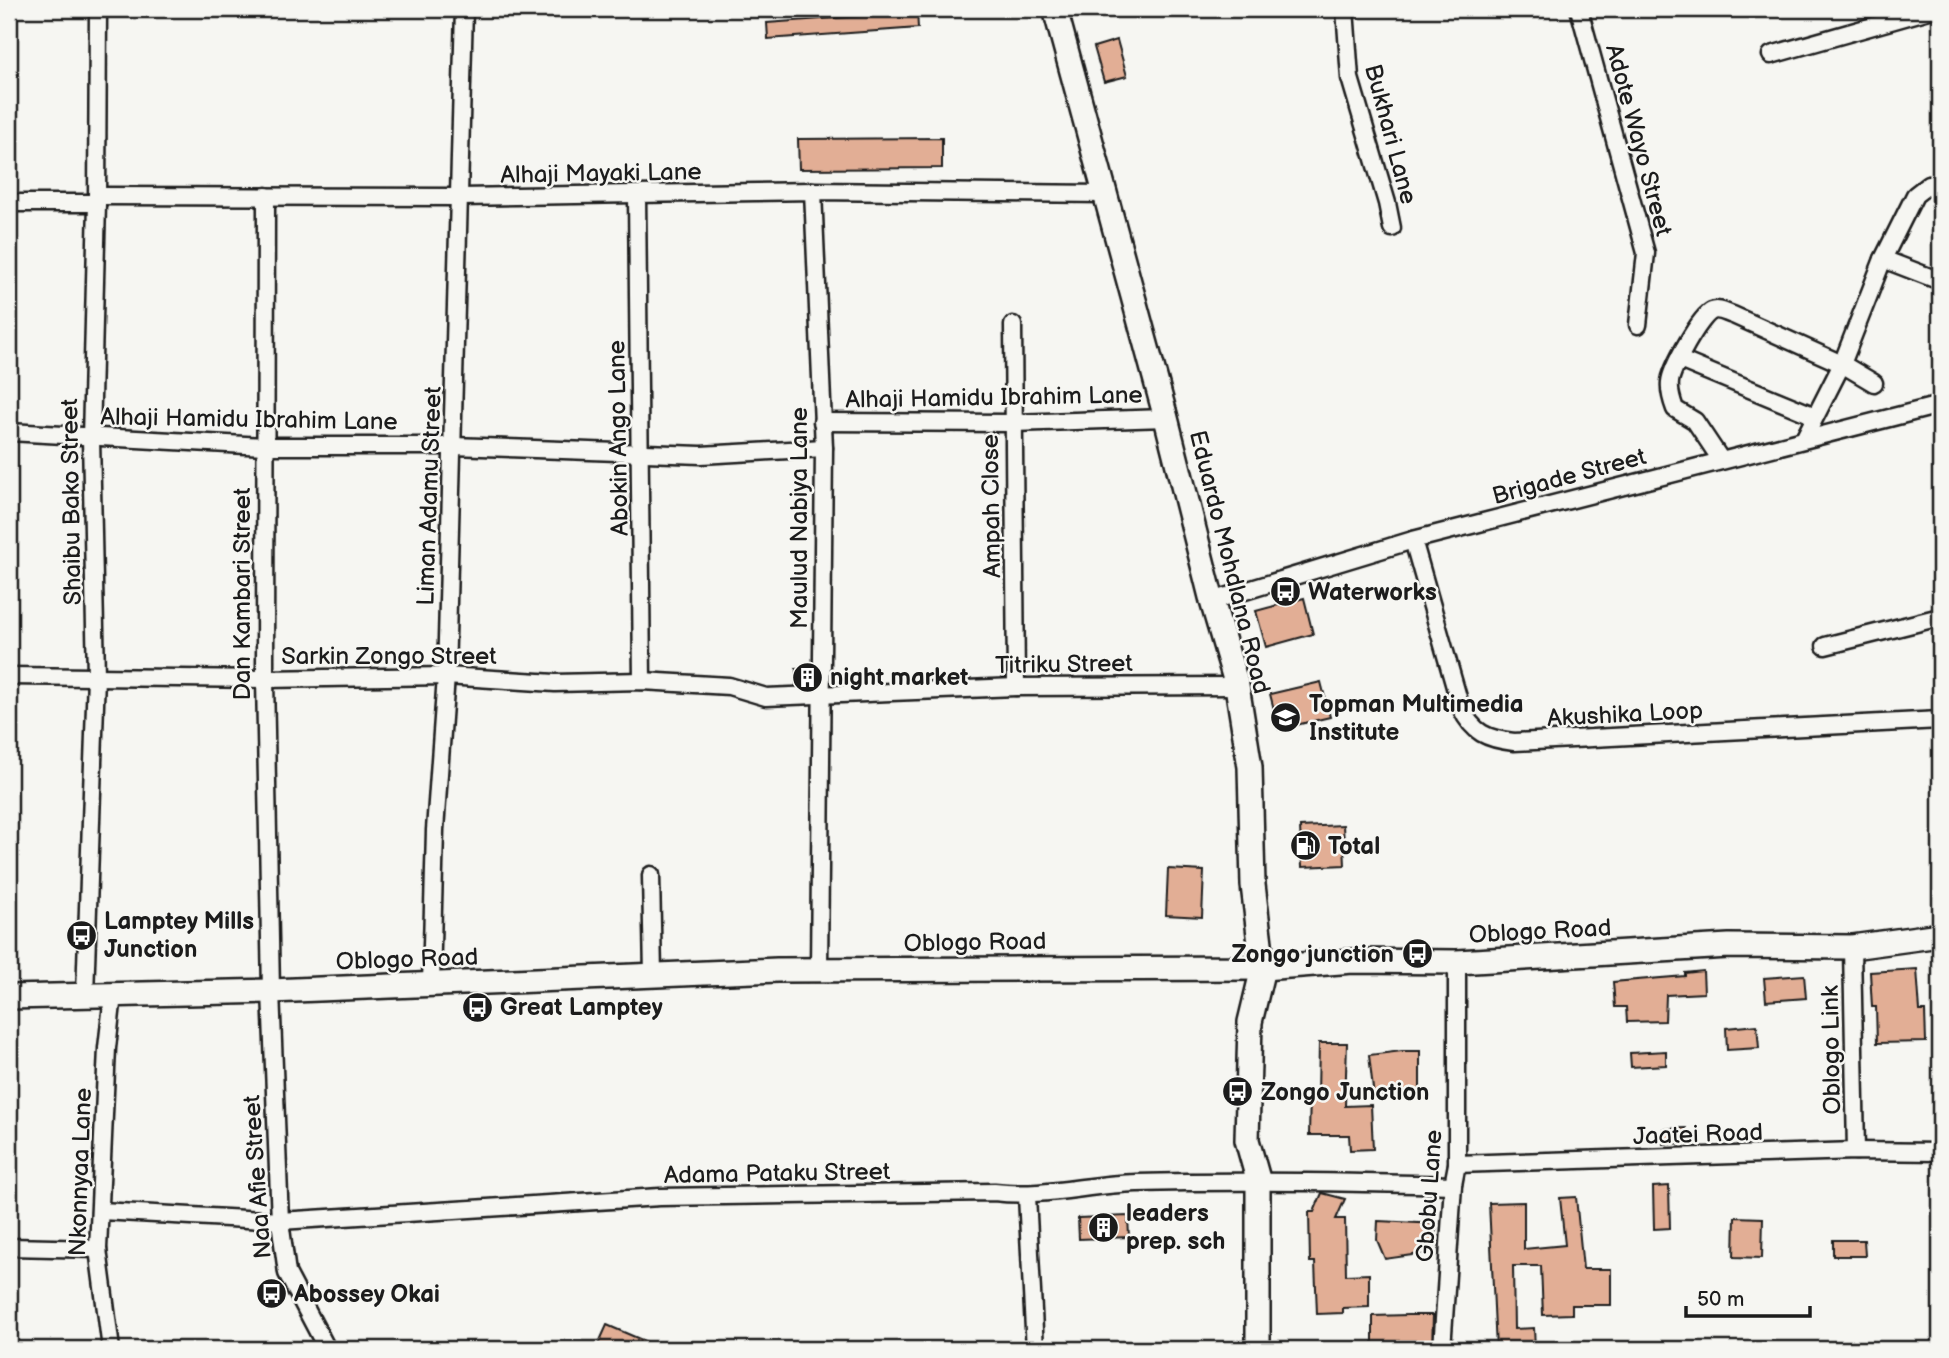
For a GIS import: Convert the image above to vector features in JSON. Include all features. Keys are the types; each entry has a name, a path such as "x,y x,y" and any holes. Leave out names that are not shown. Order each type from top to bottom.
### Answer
{"main road":[{"name":"Eduardo Mohdlana Road","path":"1055,9 1237,686 1250,766 1253,885 1263,968 1250,1023 1247,1140 1258,1179 1258,1349"},
{"name":"Oblogo Road","path":"9,997 271,991 819,970 1263,968 1353,961 1457,962 1729,946 1852,947 1940,935"}],"street":[{"name":"Shaibu Bako Street","path":"85,995 96,676 91,438 98,9"},
{"name":"Liman Adamu Street","path":"431,984 436,830 446,676 464,9"},
{"name":"Bukhari Lane","path":"1345,9 1350,78 1392,228"},
{"name":"Adote Wayo Street","path":"1579,9 1646,253 1638,325"},
{"path":"1771,55 1933,9"},
{"path":"1804,439 1842,364 1884,259 1915,195 1928,185 1940,184"},
{"name":"Alhaji Mayaki Lane","path":"9,203 265,196 637,196 813,191 1105,194"},
{"name":"Maulud Nabiya Lane","path":"813,191 824,449 819,970"},
{"name":"Dan Kambari Street","path":"265,196 265,679 271,991"},
{"name":"Abokin Ango Lane","path":"637,196 642,451 642,681"},
{"path":"1884,259 1940,281"},
{"path":"1721,460 1695,421 1675,410 1670,380 1698,324 1709,312 1718,309 1842,364 1874,383"},
{"name":"Ampah Close","path":"1013,324 1016,687"},
{"path":"1680,360 1815,416"},
{"name":"Brigade Street","path":"1212,601 1413,540 1940,405"},
{"name":"Alhaji Hamidu Ibrahim Lane","path":"822,422 1013,423 1166,418"},
{"name":"Alhaji Hamidu Ibrahim Lane","path":"9,432 265,446 453,446 701,454 824,449"},
{"name":"Akushika Loop","path":"1413,540 1461,708 1469,725 1493,740 1514,742 1940,720"},
{"path":"1825,646 1940,617"},
{"name":"Sarkin Zongo Street","path":"9,676 265,679 446,676 555,683 642,681"},
{"name":"Titriku Street","path":"642,681 729,686 755,696 1016,687 1237,686"},
{"path":"651,875 653,975"},
{"name":"Oblogo Link","path":"1852,947 1856,1152"},
{"name":"Gbobu Lane","path":"1442,1349 1453,1185 1457,1164 1457,962"},
{"name":"Naa Afie Street","path":"271,991 280,1221 287,1273 327,1349"},
{"name":"Nkonnyaa Lane","path":"111,1349 98,1249 107,1048 113,995"},
{"name":"Jaatei Road","path":"1457,1164 1940,1152"},
{"name":"Adama Pataku Street","path":"101,1211 280,1221 660,1197 994,1192 1027,1196 1115,1184 1258,1179 1453,1185"},
{"path":"1027,1196 1035,1349"},
{"path":"9,1247 98,1249"}],"building":[{"path":"917,12 918,28 768,39 767,23"},
{"path":"1117,40 1127,76 1104,82 1094,47"},
{"path":"942,138 942,168 799,169 798,139"},
{"path":"1304,598 1313,634 1266,647 1256,611"},
{"name":"night market","path":"796,669 811,669 811,685 796,685"},
{"path":"1321,682 1330,717 1279,729 1270,694"},
{"path":"1343,825 1345,865 1302,867 1300,827"},
{"path":"1168,869 1204,871 1202,917 1166,915"},
{"path":"1917,969 1920,1011 1925,1011 1926,1042 1877,1043 1876,1007 1872,1007 1870,972"},
{"path":"1703,971 1704,993 1666,995 1665,1021 1627,1022 1626,1007 1615,1007 1613,982 1685,976 1685,973"},
{"path":"1804,975 1806,998 1766,1001 1764,978"},
{"path":"1757,1025 1759,1048 1727,1050 1726,1028"},
{"path":"1319,1043 1347,1043 1345,1106 1371,1105 1373,1149 1350,1150 1349,1135 1309,1135 1310,1095 1318,1095"},
{"path":"1420,1051 1420,1092 1394,1092 1374,1097 1369,1055"},
{"path":"1666,1051 1666,1065 1631,1067 1630,1053"},
{"path":"1686,1128 1687,1143 1663,1144 1663,1129"},
{"path":"1669,1186 1670,1228 1654,1229 1653,1187"},
{"path":"1322,1193 1345,1199 1336,1219 1345,1219 1346,1275 1369,1274 1369,1307 1343,1308 1343,1313 1317,1314 1315,1262 1310,1262 1309,1212 1314,1212"},
{"path":"1576,1197 1583,1269 1611,1269 1611,1305 1572,1305 1572,1314 1543,1315 1541,1266 1513,1266 1514,1329 1534,1328 1535,1348 1496,1349 1489,1203 1524,1202 1524,1249 1565,1245 1560,1198"},
{"name":"leaders prep. sch","path":"1128,1216 1129,1237 1079,1239 1078,1218"},
{"path":"1735,1217 1763,1218 1762,1258 1734,1257"},
{"path":"1378,1221 1438,1224 1432,1242 1434,1252 1385,1259 1377,1240"},
{"path":"1833,1240 1864,1240 1865,1256 1833,1256"},
{"path":"1433,1315 1432,1349 1373,1349 1373,1316"},
{"path":"607,1325 663,1349 608,1349 598,1345"}],"place":[{"name":"Waterworks","path":"1285,592"},
{"name":"night market","path":"807,677"},
{"name":"Topman Multimedia Institute","path":"1286,718"},
{"name":"Total","path":"1305,846"},
{"name":"Lamptey Mills Junction","path":"81,935"},
{"name":"Zongo junction","path":"1417,954"},
{"name":"Great Lamptey","path":"477,1007"},
{"name":"Zongo Junction","path":"1238,1092"},
{"name":"leaders prep. sch","path":"1103,1227"},
{"name":"Abossey Okai","path":"271,1294"}]}
